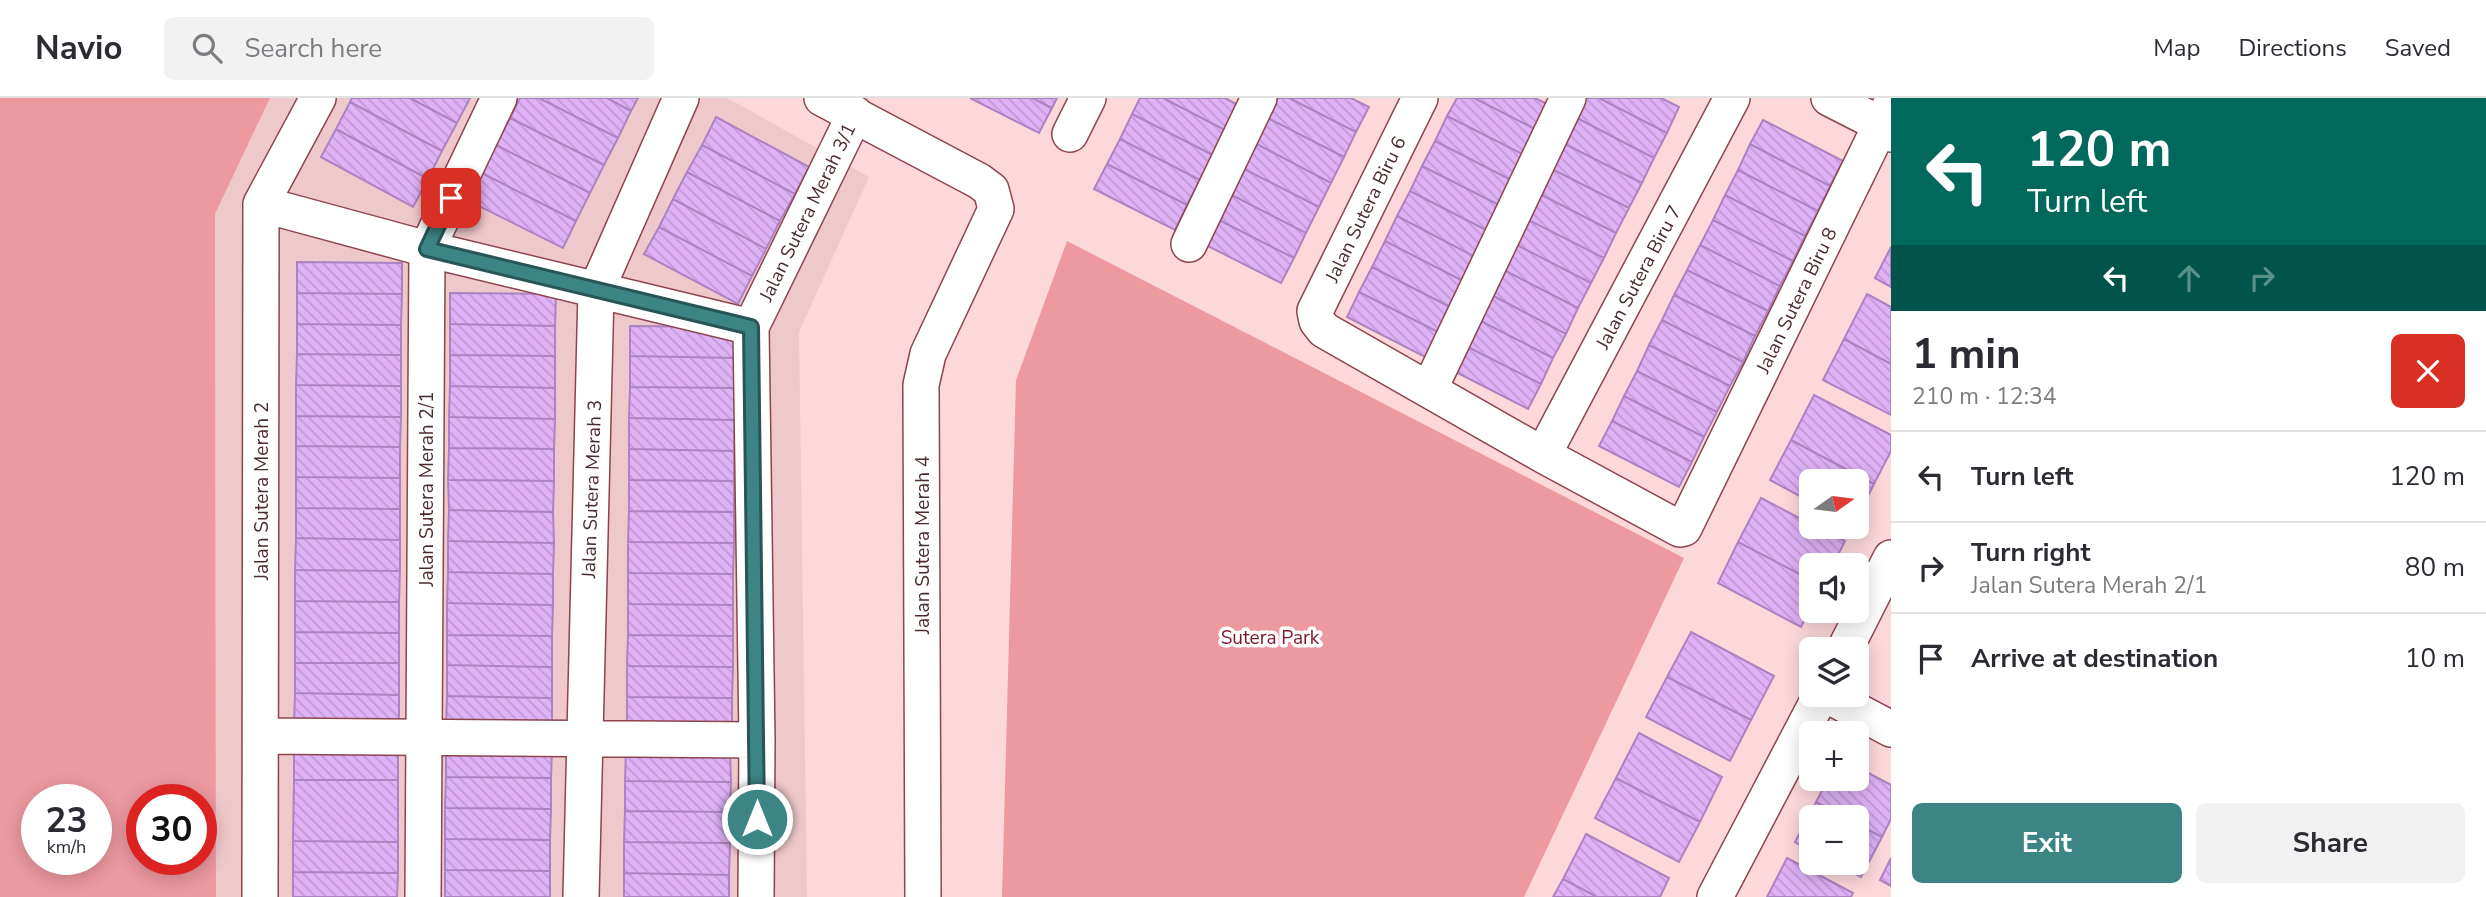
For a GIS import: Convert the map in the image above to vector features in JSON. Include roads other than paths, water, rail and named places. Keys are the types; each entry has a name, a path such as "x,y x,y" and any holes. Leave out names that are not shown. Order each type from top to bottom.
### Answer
{"street":[{"name":"Jalan Sutera Merah 2","path":"260,897 261,204 318,98"},
{"name":"Jalan Sutera Merah 2/1","path":"423,897 427,249 499,98"},
{"name":"Jalan Sutera Merah 3","path":"581,897 596,291 681,98"},
{"path":"822,98 855,114"},
{"path":"1070,134 1088,98"},
{"path":"1189,244 1259,98"},
{"name":"Jalan Sutera Biru 6","path":"1420,98 1315,310 1317,321 1324,330 1429,390"},
{"path":"1543,455 1429,390 1568,98"},
{"name":"Jalan Sutera Biru 7","path":"1543,455 1732,98"},
{"name":"Jalan Sutera Biru 8","path":"1543,455 1675,527 1684,528 1888,121 1829,98"},
{"name":"Jalan Sutera Merah 4","path":"855,114 979,181 991,190 996,209 928,354 922,385 923,897"},
{"name":"Jalan Sutera Merah 3/1","path":"756,897 757,740 751,327 855,114"},
{"path":"261,204 427,249 751,327"},
{"path":"1850,637 1891,558"},
{"path":"1716,897 1815,707"},
{"path":"1850,707 1891,729"},
{"path":"261,736 757,740"}],"park label":[{"name":"Sutera Park","path":"1270,637"}]}
